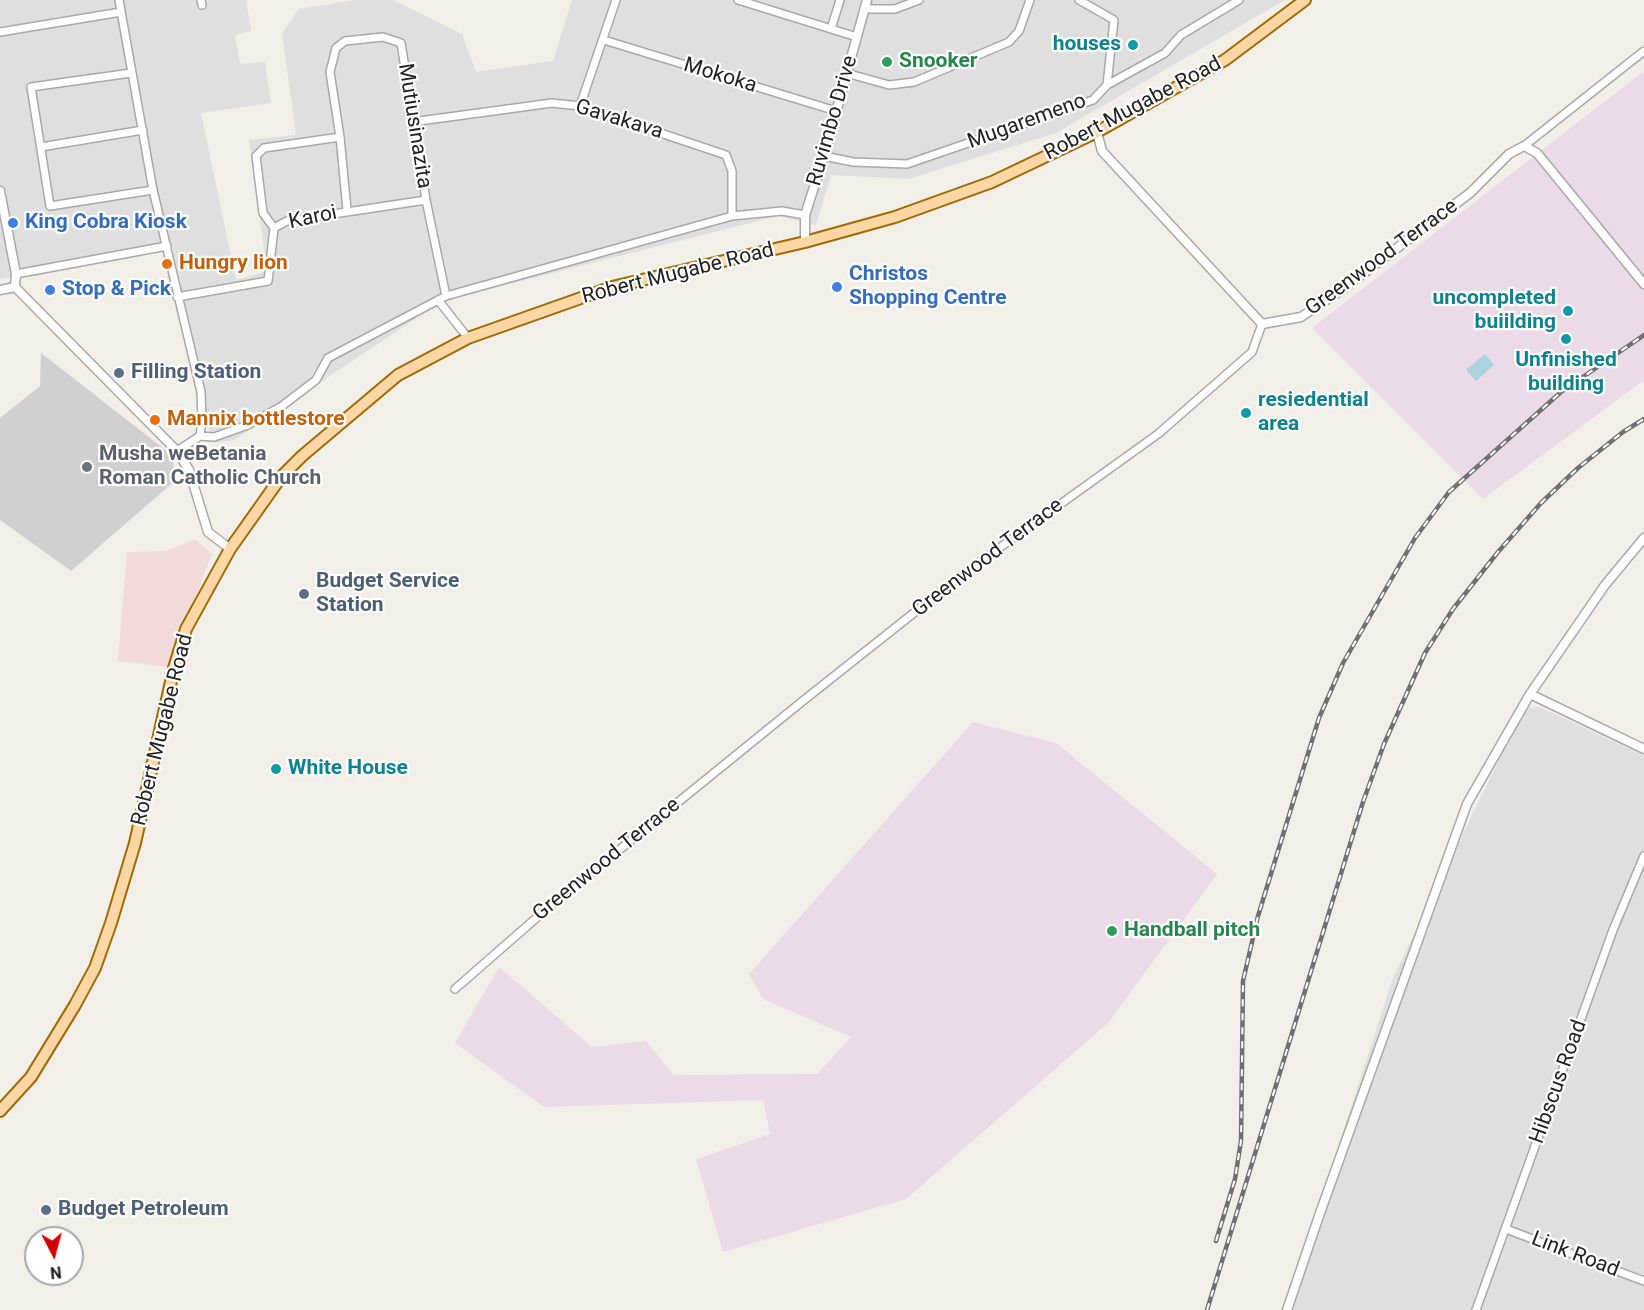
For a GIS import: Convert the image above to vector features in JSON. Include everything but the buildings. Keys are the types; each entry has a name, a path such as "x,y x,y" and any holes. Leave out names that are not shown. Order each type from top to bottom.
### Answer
{"main road":[{"name":"Robert Mugabe Road","path":"0,1111 30,1077 95,968 135,843 174,668 186,629 230,549 282,477 302,456 398,375 468,338 612,287 805,242 896,217 992,182 1097,132 1225,60 1305,0"}],"street":[{"path":"119,0 153,190 201,392 200,436"},
{"path":"580,106 616,0"},
{"path":"738,0 761,3 857,37"},
{"path":"831,28 840,0"},
{"path":"866,4 895,9 919,0"},
{"path":"846,73 890,85 914,82 1009,42 1018,31 1030,0"},
{"path":"1079,0 1114,20 1107,85"},
{"name":"Mugaremeno","path":"824,156 853,162 907,164 1093,100 1107,85 1165,53 1181,35 1239,0"},
{"name":"Ruvimbo Drive","path":"805,242 805,215 824,156 866,4"},
{"path":"0,32 121,12"},
{"name":"Mutiusinazita","path":"347,210 340,137 330,72 336,48 345,41 383,37 401,43 412,122 446,296"},
{"name":"Mokoka","path":"604,40 836,111"},
{"name":"Greenwood Terrace","path":"455,989 550,906 953,582 1158,434 1252,352 1262,324 1301,317 1340,291 1470,193 1509,154 1524,146 1644,51"},
{"path":"131,73 31,87 50,206 153,190"},
{"name":"Gavakava","path":"412,122 552,103 580,106 726,154 732,171 732,216"},
{"path":"41,147 143,130"},
{"path":"1097,132 1102,151 1262,324"},
{"path":"274,228 263,213 256,156 264,148 340,137"},
{"path":"1524,146 1538,153 1644,284"},
{"path":"0,191 16,274 15,287 177,451 189,470 208,532 230,549"},
{"name":"Karoi","path":"177,297 268,281 274,228 287,221 347,210 426,200"},
{"path":"177,451 200,436 213,437 248,425 274,411 316,380 328,358 446,296 732,216 782,211 805,215"},
{"path":"16,274 167,246"},
{"path":"0,290 15,287"},
{"path":"438,300 468,338"},
{"path":"1287,1310 1467,804 1530,694 1605,585 1644,538"},
{"path":"1530,694 1644,749"},
{"name":"Hibscus Road","path":"1476,1310 1613,930 1644,856"},
{"name":"Link Road","path":"1506,1229 1644,1281"}],"shaded area":[{"path":"0,0 246,0 251,31 235,35 240,64 265,62 271,103 201,113 236,280 267,271 249,140 296,135 282,33 299,9 355,0 393,0 462,34 476,72 553,61 572,0 1285,0 1056,133 908,179 831,175 816,225 778,216 442,301 234,440 212,443 173,247 0,279"},
{"path":"1644,71 1644,380 1483,499 1312,328"},
{"name":"Musha weBetania Roman Catholic Church","path":"41,353 172,455 176,480 71,571 0,520 0,418 40,386"},
{"path":"195,539 212,554 169,667 118,661 127,552 167,551"},
{"path":"1540,707 1644,756 1644,1310 1285,1310 1393,978 1524,708"},
{"path":"973,722 1056,743 1217,874 1108,1023 906,1199 723,1252 696,1159 770,1134 763,1100 544,1107 455,1043 499,967 592,1047 646,1041 674,1075 817,1074 851,1037 763,999 749,974"}],"water":[{"path":"1485,354 1494,365 1476,381 1466,370"}],"railway":[{"path":"1216,1241 1235,1179 1241,1141 1243,981 1258,916 1319,718 1343,663 1415,538 1449,492 1561,392 1644,335"},
{"path":"1207,1310 1363,802 1384,744 1425,653 1453,609 1541,503 1578,468 1623,432 1644,419"}],"place":[{"name":"houses","path":"1133,45"},
{"name":"Snooker","path":"887,62"},
{"name":"King Cobra Kiosk","path":"13,223"},
{"name":"Hungry lion","path":"167,264"},
{"name":"Christos Shopping Centre","path":"837,287"},
{"name":"Stop & Pick","path":"50,290"},
{"name":"uncompleted buiilding","path":"1568,311"},
{"name":"Unfinished building","path":"1566,339"},
{"name":"Filling Station","path":"119,373"},
{"name":"resiedential area","path":"1246,413"},
{"name":"Mannix bottlestore","path":"155,420"},
{"name":"Musha weBetania Roman Catholic Church","path":"87,467"},
{"name":"Budget Service Station","path":"304,594"},
{"name":"White House","path":"276,769"},
{"name":"Handball pitch","path":"1112,931"},
{"name":"Budget Petroleum","path":"46,1210"}]}
